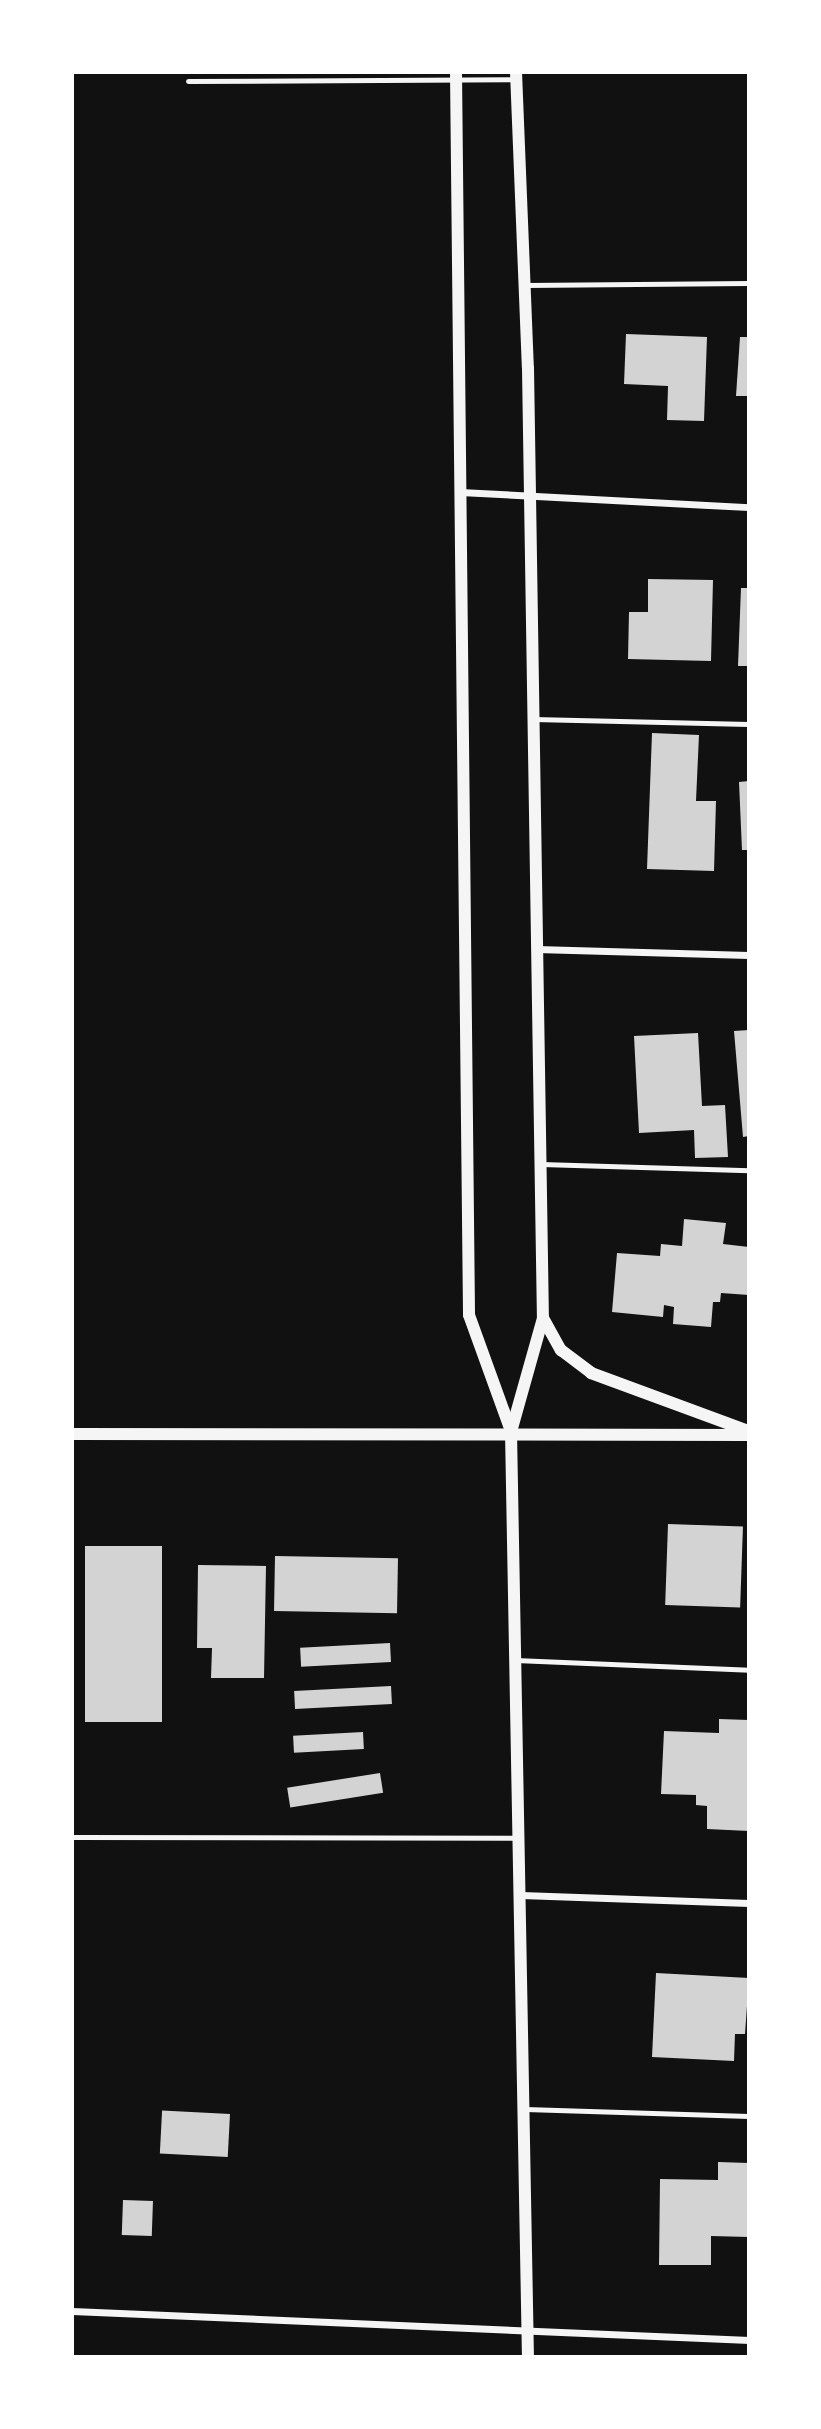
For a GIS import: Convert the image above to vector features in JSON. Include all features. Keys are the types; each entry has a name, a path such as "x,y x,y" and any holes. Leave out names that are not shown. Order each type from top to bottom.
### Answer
{"street":[{"path":"456,76 469,1315 511,1432"},
{"path":"516,76 530,491 543,1318 511,1432 528,2357"},
{"path":"459,492 530,491 749,507"},
{"path":"536,949 749,955"},
{"path":"543,1318 561,1350 591,1373 749,1433"},
{"path":"72,1434 749,1433"},
{"path":"521,1895 749,1903"},
{"path":"72,2311 528,2334 749,2340"}],"lane":[{"path":"188,80 325,81 516,76"},
{"path":"525,285 749,283"},
{"path":"533,719 749,724"},
{"path":"541,1164 749,1170"},
{"path":"515,1660 749,1670"},
{"path":"72,1837 519,1838"},
{"path":"523,2109 749,2116"}],"building":[{"path":"626,334 707,337 704,421 667,420 668,386 624,384"},
{"path":"740,337 749,337 749,396 736,396"},
{"path":"648,579 713,580 711,661 628,659 629,612 648,612"},
{"path":"741,588 749,588 749,666 738,666"},
{"path":"652,733 699,735 696,801 716,801 714,871 647,869"},
{"path":"749,781 749,850 742,850 739,782"},
{"path":"749,1030 749,1136 743,1137 734,1031"},
{"path":"698,1033 702,1106 725,1105 728,1157 695,1158 694,1130 639,1133 634,1036"},
{"path":"684,1219 726,1223 723,1244 749,1247 749,1295 721,1293 720,1302 713,1302 711,1327 673,1324 674,1307 664,1305 663,1317 612,1312 617,1253 660,1256 661,1244 682,1246"},
{"path":"668,1524 743,1527 740,1608 665,1605"},
{"path":"85,1546 162,1546 162,1722 85,1722"},
{"path":"275,1556 398,1558 397,1613 274,1611"},
{"path":"198,1565 266,1566 264,1678 211,1678 212,1648 197,1648"},
{"path":"390,1643 391,1662 301,1667 300,1648"},
{"path":"391,1686 392,1704 295,1709 294,1691"},
{"path":"719,1719 749,1720 749,1831 707,1829 707,1806 696,1805 696,1795 661,1794 664,1731 719,1733"},
{"path":"363,1732 364,1749 294,1753 293,1736"},
{"path":"380,1773 383,1793 290,1807 287,1788"},
{"path":"656,1973 749,1978 745,2034 735,2034 734,2061 652,2057"},
{"path":"162,2110 230,2114 228,2157 160,2153"},
{"path":"718,2162 749,2163 749,2237 711,2236 711,2265 659,2265 660,2179 718,2180"},
{"path":"123,2200 153,2201 152,2236 122,2235"}]}
